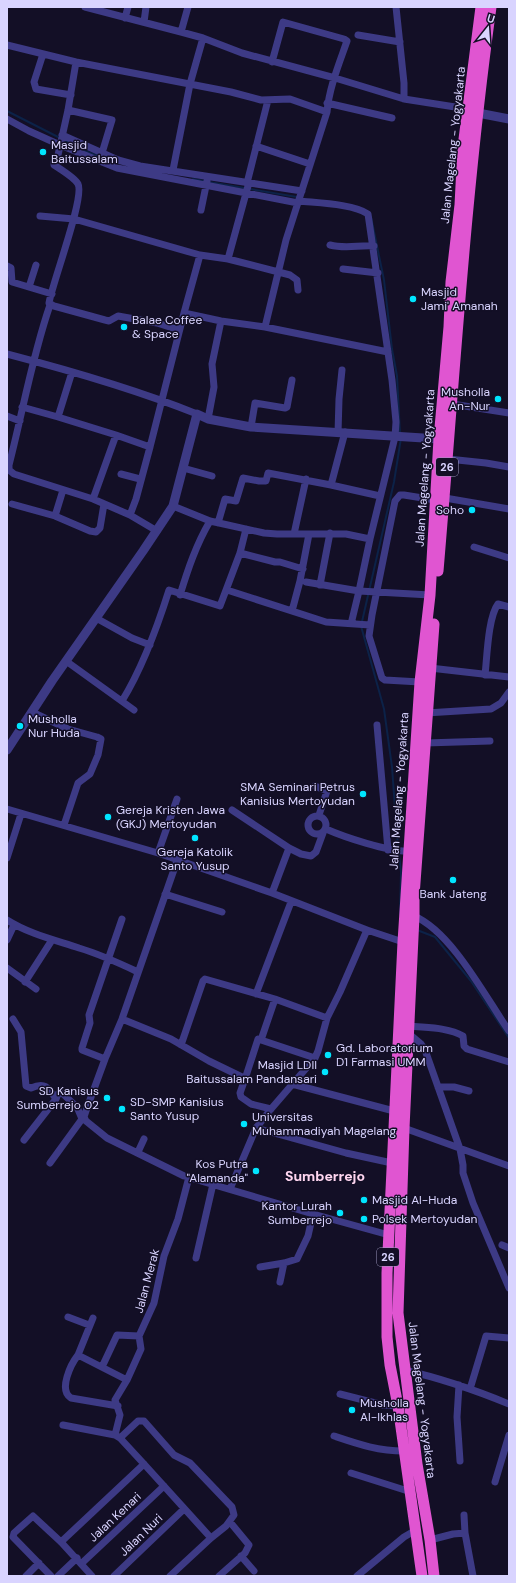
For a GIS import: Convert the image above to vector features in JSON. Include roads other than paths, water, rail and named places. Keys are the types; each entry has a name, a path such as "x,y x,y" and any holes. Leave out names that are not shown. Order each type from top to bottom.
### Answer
{"highway":[{"name":"Jalan Magelang - Yogyakarta","path":"422,1576 398,1406 390,1365 387,1337 387,1273 403,938 414,896 414,830 420,682 440,499 448,459 481,7"},
{"name":"Jalan Magelang - Yogyakarta","path":"434,1576 430,1540 417,1464 404,1370 398,1313 408,1030 414,928 409,917 406,851 414,830 425,743 440,499 439,440 449,327 451,282 460,205 463,147 473,111 491,7"},
{"path":"390,1202 401,1205"}],"street":[{"path":"85,7 203,38 242,54 335,78 404,99 509,118"},
{"path":"125,18 128,7"},
{"path":"144,22 146,7"},
{"path":"181,32 188,7"},
{"path":"396,7 404,84 404,99"},
{"path":"264,327 277,271 347,41 283,22 272,62"},
{"path":"358,35 400,42"},
{"path":"173,170 190,84 203,38"},
{"path":"7,44 76,62 231,92 261,100 290,99 326,112"},
{"path":"43,54 34,82 36,88 71,95"},
{"path":"76,62 68,110 54,165 76,182 79,188 74,219 49,301 50,305 33,361 9,470 14,474 93,499 130,515 157,531"},
{"path":"228,259 268,100"},
{"path":"328,103 392,118"},
{"path":"68,110 112,120 102,153"},
{"path":"7,119 29,131 102,153 118,160 140,166 173,170 207,181"},
{"path":"61,140 118,168 207,181 333,204 365,212 370,218 372,246 378,273 396,422 400,438 380,496 370,539 368,592 370,625 369,636 382,678 385,680 420,682"},
{"path":"256,146 310,164"},
{"path":"201,210 207,181"},
{"path":"247,188 300,198"},
{"path":"40,216 74,219 200,255 228,259 277,271 294,277 297,280 298,290"},
{"path":"330,245 344,248 358,245 372,246"},
{"path":"130,515 136,499 140,479 150,447 179,330 200,255"},
{"path":"29,287 36,265"},
{"path":"7,266 11,268 12,282 52,294"},
{"path":"343,269 378,273"},
{"path":"50,305 105,320 118,316 157,323 179,330"},
{"path":"184,313 221,321 264,327 387,352"},
{"path":"208,419 214,388 212,364 221,321"},
{"path":"7,354 102,380 162,400 208,419 251,427 341,432 439,440"},
{"path":"331,485 341,432 339,399 342,370"},
{"path":"58,417 72,372"},
{"path":"251,427 255,403 285,408 287,407 292,380"},
{"path":"452,404 509,413"},
{"path":"22,407 150,447"},
{"path":"7,750 66,661 173,506 197,414"},
{"path":"7,416 20,421"},
{"path":"93,499 116,436"},
{"path":"448,459 509,467"},
{"path":"183,468 212,476"},
{"path":"218,523 225,499 236,502 243,478 266,481 268,473 306,479 380,496"},
{"path":"121,474 140,479"},
{"path":"294,534 306,479"},
{"path":"55,516 62,490"},
{"path":"352,624 368,592 397,498 400,495 509,509"},
{"path":"12,504 55,516 90,531 96,532 100,528 104,504"},
{"path":"173,506 210,521 246,529 277,534 346,534 370,539"},
{"path":"180,595 191,559 200,537 210,521"},
{"path":"122,701 134,682 150,645 169,590 180,595 220,606 240,553 246,529"},
{"path":"320,585 330,533"},
{"path":"292,612 303,569 309,534"},
{"path":"474,547 509,558"},
{"path":"240,553 303,569"},
{"path":"306,582 368,592 430,595"},
{"path":"227,590 326,622 370,625"},
{"path":"484,675 491,625 495,610 498,604 509,607"},
{"path":"96,618 120,632 150,645"},
{"path":"66,661 134,710"},
{"path":"430,668 509,677"},
{"path":"426,713 491,709 501,703 509,692"},
{"path":"32,712 68,729 101,739 98,755 90,774 78,783 64,825"},
{"path":"377,725 391,850"},
{"path":"425,743 490,741"},
{"path":"315,786 327,791 319,815"},
{"path":"158,854 177,799"},
{"path":"7,809 158,854 272,893 291,902 367,930 403,938"},
{"path":"232,810 300,854 311,856 316,852 325,831 327,822 319,815 310,819 308,827 310,832 314,834 319,834 325,831 391,850 406,851"},
{"path":"7,858 22,814"},
{"path":"272,893 289,848"},
{"path":"50,1163 83,1118 122,1019 177,861"},
{"path":"165,894 222,912"},
{"path":"256,994 291,902"},
{"path":"409,917 423,920 432,926 469,969 509,1031"},
{"path":"105,1059 82,1049 90,1023 89,1015 122,919"},
{"path":"7,920 14,925 52,940 109,958 138,972"},
{"path":"7,940 14,925"},
{"path":"230,1189 256,1128 315,1058 328,1018 367,930"},
{"path":"25,982 52,940"},
{"path":"7,968 36,989"},
{"path":"181,1046 203,981 206,978 328,1018"},
{"path":"261,1040 275,1000"},
{"path":"13,1019 21,1032 26,1086 31,1088 38,1085 45,1086 49,1088 56,1098"},
{"path":"122,1019 171,1039 208,1061 245,1079"},
{"path":"408,1030 449,1031 460,1034 463,1036 464,1046 467,1049 509,1062"},
{"path":"408,1030 425,1050 460,1149 463,1173 473,1203 509,1288"},
{"path":"271,1109 251,1104 241,1097 240,1093 258,1039 315,1058"},
{"path":"292,1084 394,1111"},
{"path":"438,1087 454,1087 469,1091"},
{"path":"24,1140 60,1093 69,1099 91,1126 107,1138 176,1172 313,1214 389,1235"},
{"path":"256,1128 346,1153 392,1163"},
{"path":"404,1128 509,1166"},
{"path":"138,1152 144,1139"},
{"name":"Jalan Merak","path":"117,1437 120,1415 115,1400 127,1380 141,1349 139,1336 154,1303 164,1256 178,1219 189,1177"},
{"path":"196,1258 213,1184"},
{"path":"260,1267 284,1263 295,1260 298,1257 308,1236 313,1214"},
{"path":"280,1282 284,1263"},
{"path":"68,1316 89,1326"},
{"path":"93,1318 78,1355 69,1370 66,1381 67,1396 118,1406"},
{"path":"102,1367 117,1335 139,1336"},
{"path":"470,1389 486,1336 509,1338"},
{"path":"78,1355 127,1380"},
{"path":"404,1370 424,1374 459,1385 509,1404"},
{"path":"459,1385 457,1417 460,1461"},
{"path":"340,1394 383,1405 398,1406"},
{"path":"117,1437 138,1421 144,1421 174,1455 190,1463 232,1507 234,1515 230,1522 170,1576"},
{"path":"63,1425 117,1437 144,1464 211,1538"},
{"path":"495,1482 509,1435"},
{"path":"334,1436 360,1445 386,1451 404,1451"},
{"path":"61,1542 144,1464"},
{"path":"350,1473 411,1492"},
{"name":"Jalan Kenari","path":"58,1576 79,1561 164,1486"},
{"name":"Jalan Nuri","path":"114,1576 184,1509"},
{"path":"464,1515 465,1533 473,1576"},
{"path":"51,1576 13,1536 14,1533 34,1516 61,1542 92,1576"},
{"path":"220,1576 249,1546 249,1543 230,1522"},
{"path":"357,1576 404,1537 416,1530"},
{"path":"430,1540 453,1534 465,1533"},
{"path":"241,1556 254,1571"},
{"path":"26,1576 40,1563"}],"waterway":[{"path":"7,111 60,138"},
{"path":"64,140 85,151 115,162"},
{"path":"193,179 205,181"},
{"path":"209,182 297,197"},
{"path":"371,217 384,280 392,349 397,376 400,434"},
{"path":"400,915 401,872 392,767 384,709 361,626 394,482 401,438"},
{"path":"417,930 435,937 471,981 509,1038"}],"place":[{"name":"Masjid Baitussalam","path":"43,152"},
{"name":"Masjid Jami' Amanah","path":"413,299"},
{"name":"Balae Coffee & Space","path":"124,327"},
{"name":"Musholla An-Nur","path":"498,399"},
{"name":"Soho","path":"472,510"},
{"name":"Musholla Nur Huda","path":"20,726"},
{"name":"SMA Seminari Petrus Kanisius Mertoyudan","path":"363,794"},
{"name":"Gereja Kristen Jawa (GKJ) Mertoyudan","path":"108,817"},
{"name":"Gereja Katolik Santo Yusup","path":"195,838"},
{"name":"Bank Jateng","path":"453,880"},
{"name":"Gd. Laboratorium D1 Farmasi UMM","path":"328,1055"},
{"name":"Masjid LDII Baitussalam Pandansari","path":"325,1072"},
{"name":"SD Kanisus Sumberrejo 02","path":"107,1098"},
{"name":"SD-SMP Kanisius Santo Yusup","path":"122,1109"},
{"name":"Universitas Muhammadiyah Magelang","path":"244,1124"},
{"name":"Kos Putra \"Alamanda\"","path":"256,1171"},
{"name":"Masjid Al-Huda","path":"364,1200"},
{"name":"Kantor Lurah Sumberrejo","path":"340,1213"},
{"name":"Polsek Mertoyudan","path":"364,1219"},
{"name":"Musholla Al-Ikhlas","path":"352,1410"}],"district":[{"name":"Sumberrejo","path":"325,1176"}]}
